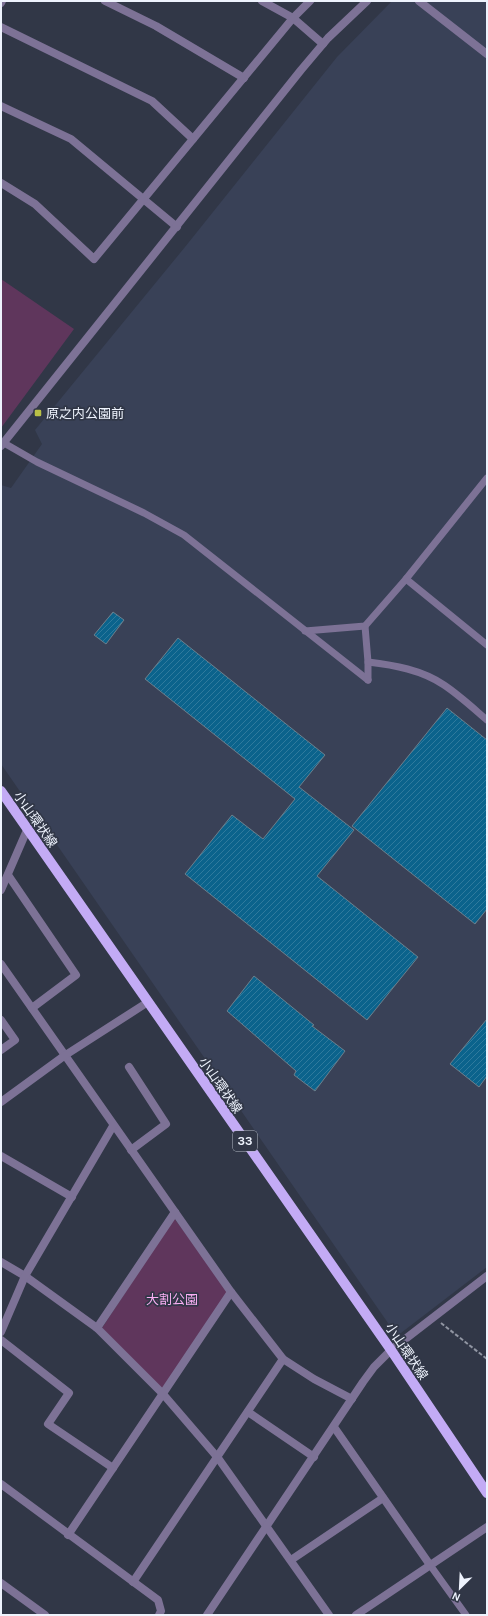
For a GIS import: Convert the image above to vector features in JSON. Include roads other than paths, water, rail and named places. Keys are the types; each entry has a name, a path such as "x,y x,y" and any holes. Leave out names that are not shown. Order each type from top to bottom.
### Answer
{"main road":[{"name":"小山環状線","path":"1,791 391,1350 487,1493"}],"street":[{"path":"105,1 156,26 244,78"},
{"path":"262,1 293,18 323,44"},
{"path":"1,183 35,204 94,258 293,18 310,1"},
{"path":"2,445 301,70 323,44 367,1"},
{"path":"419,1 487,54"},
{"path":"1,27 152,101 193,139"},
{"path":"1,106 70,139 176,227"},
{"path":"1,890 27,830"},
{"path":"8,875 76,975 32,1008"},
{"path":"1,964 113,1126 231,1292 283,1359 314,1379 352,1399"},
{"path":"1,1102 64,1056 148,1002"},
{"path":"1,1020 15,1040 1,1050"},
{"path":"129,1067 166,1124 131,1150"},
{"path":"1,1332 25,1276 113,1126"},
{"path":"1,1156 72,1197"},
{"path":"97,1328 174,1212"},
{"path":"1,1262 25,1276 97,1328 163,1394 218,1458 329,1615"},
{"path":"207,1615 374,1367 391,1350 487,1276"},
{"path":"68,1535 231,1292"},
{"path":"1,1340 69,1393 48,1424 113,1468"},
{"path":"133,1582 218,1458 283,1359"},
{"path":"248,1412 314,1457"},
{"path":"334,1427 430,1565"},
{"path":"2,1486 158,1600 161,1611 159,1615"},
{"path":"291,1560 383,1498"},
{"path":"356,1615 487,1527"},
{"path":"1,1583 46,1615"}],"lane":[{"path":"2,445 144,512 184,535 368,680 365,626"},
{"path":"305,631 365,626 406,579 487,478"},
{"path":"406,579 487,645"},
{"path":"368,662 401,666 428,676 444,684 487,720"},
{"path":"430,1565 466,1615"}],"place":[{"name":"原之内公園前","path":"38,413"}],"park label":[{"name":"大割公園","path":"172,1299"}]}
